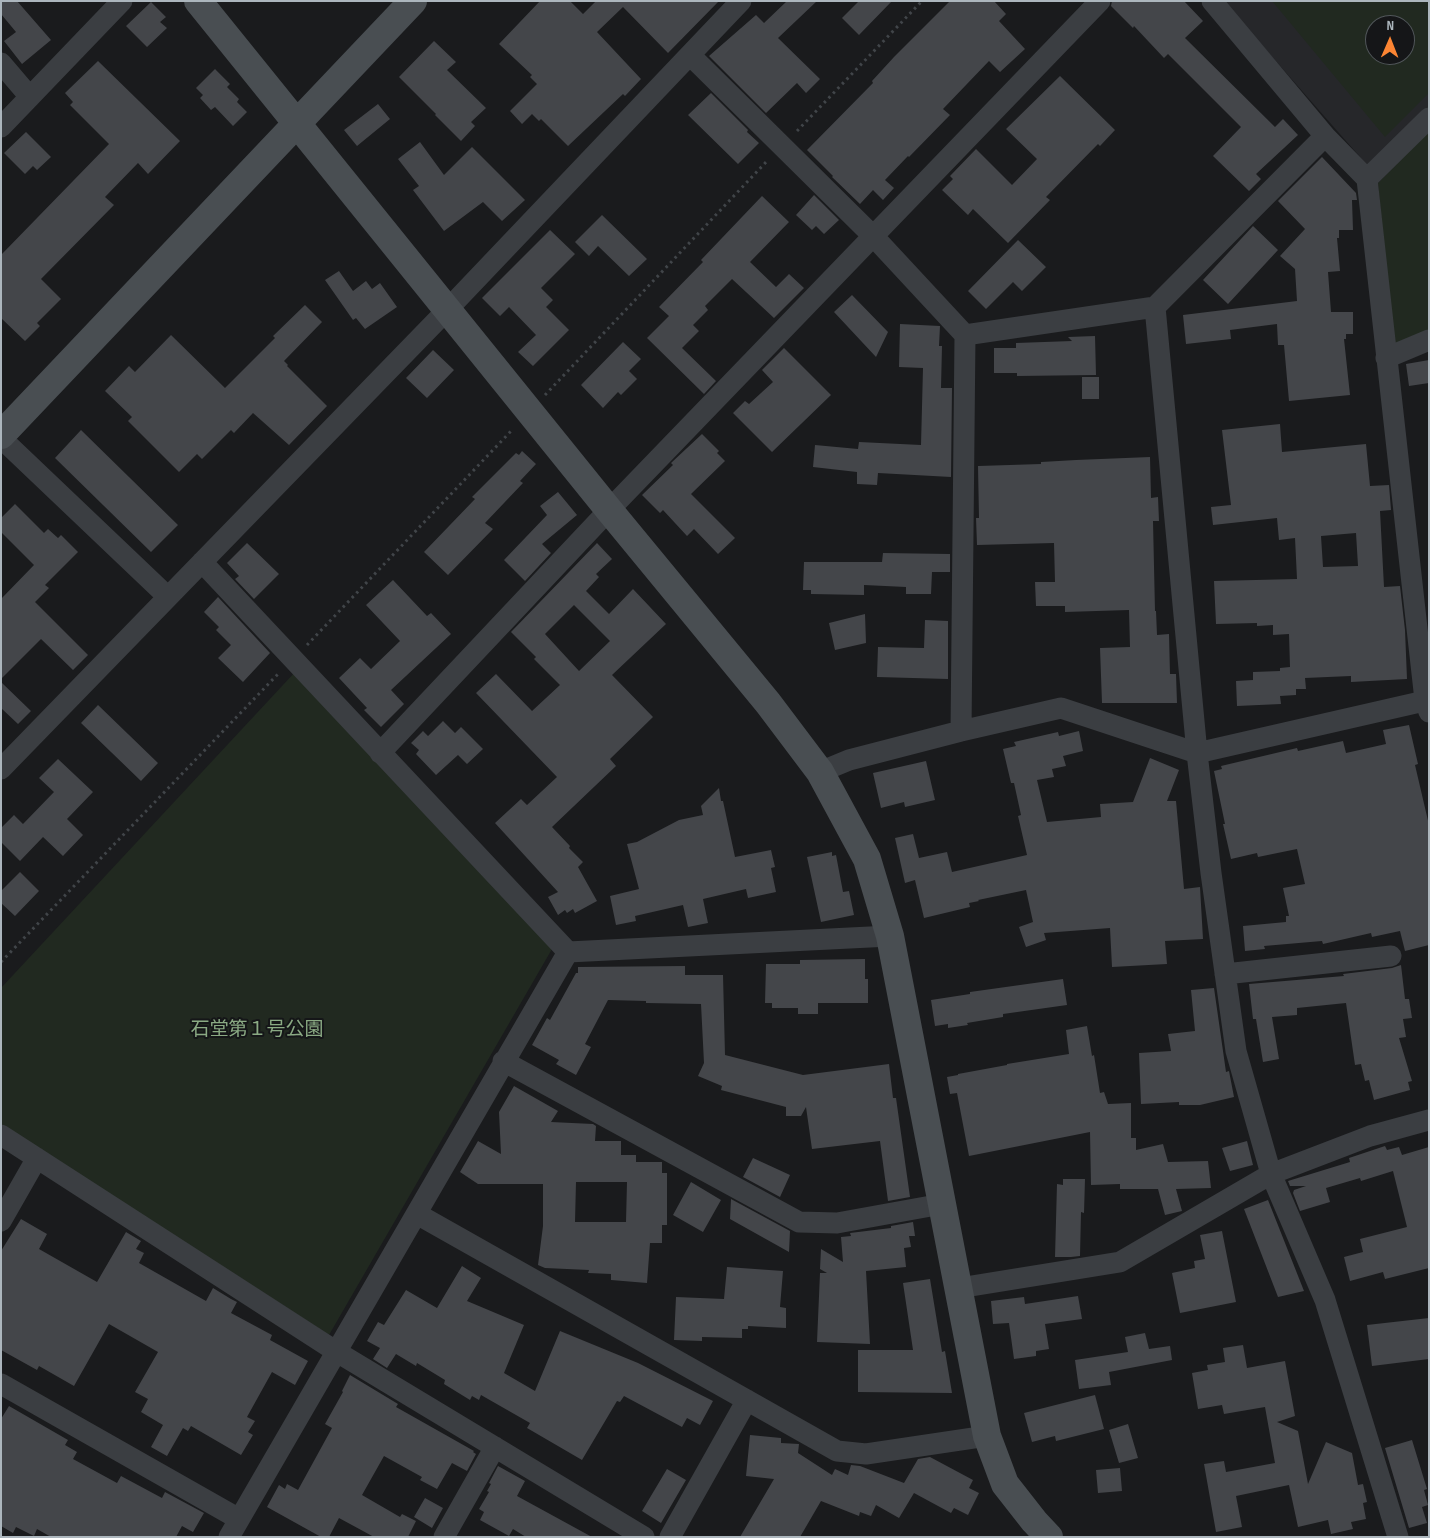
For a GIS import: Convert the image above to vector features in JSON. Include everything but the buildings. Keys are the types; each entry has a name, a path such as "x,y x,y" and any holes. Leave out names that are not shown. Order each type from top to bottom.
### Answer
{"street":[{"path":"1,127 122,1"},
{"path":"198,1 609,510 768,703 820,772 867,859 890,936 987,1436 1005,1484 1049,1537"},
{"path":"168,596 1,436 413,1"},
{"path":"1,769 448,309 741,1"},
{"path":"380,753 609,510 1100,1"},
{"path":"820,772 849,760 1061,708 1197,753 1428,704 1386,358 1367,179 1325,136 1212,1"},
{"path":"690,55 874,237 965,335 961,732"},
{"path":"1,63 30,97"},
{"path":"1367,179 1429,118"},
{"path":"965,335 1155,307 1325,136"},
{"path":"1155,307 1197,753 1236,1051 1271,1174 1325,1300 1398,1537"},
{"path":"1386,358 1429,340"},
{"path":"202,562 568,952 890,936"},
{"path":"1,1384 234,1528 417,1214 503,1061 568,952"},
{"path":"1225,974 1390,956"},
{"path":"503,1061 799,1222 838,1223 942,1204"},
{"path":"959,1288 1120,1262 1271,1174 1370,1136 1429,1120"},
{"path":"1,1135 336,1352 644,1537"},
{"path":"1,1221 37,1158"},
{"path":"417,1214 837,1451 866,1454 987,1436"},
{"path":"670,1537 747,1400"},
{"path":"444,1537 495,1447"}],"path":[{"path":"1,962 922,1"}],"shaded area":[{"path":"1223,1 1429,1 1429,107 1368,166"}],"green space":[{"path":"1272,1 1429,1 1429,93 1385,137"},
{"path":"1429,131 1429,332 1393,347 1378,183"},
{"name":"石堂第１号公園","path":"296,671 552,949 329,1335 1,1124 1,988"}]}
